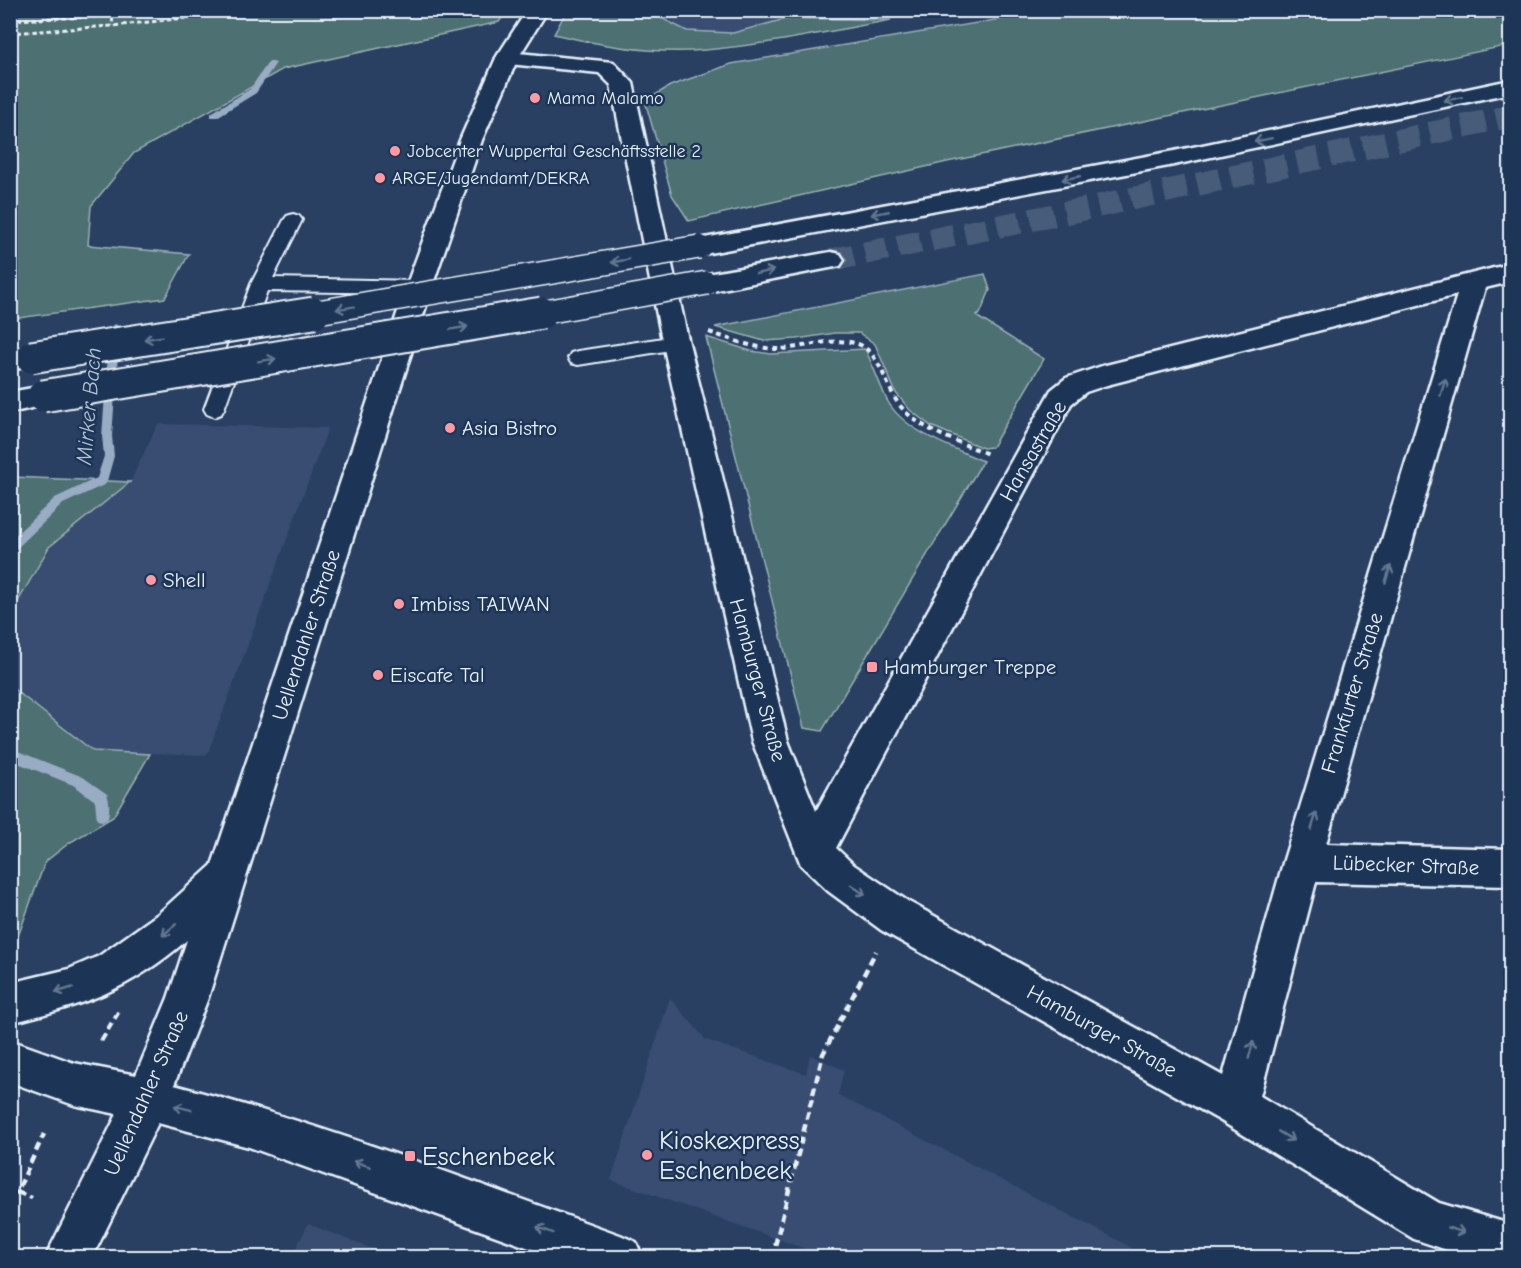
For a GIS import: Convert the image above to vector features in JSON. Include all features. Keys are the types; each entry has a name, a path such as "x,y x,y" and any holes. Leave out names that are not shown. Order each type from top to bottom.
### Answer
{"main road":[{"name":"Uellendahler Straße","path":"68,1257 147,1099 188,998 419,287 471,140 507,58 538,10"},
{"name":"Hamburger Straße","path":"507,58 605,68 622,83 676,343 770,741 814,852 841,878 895,916 1236,1106 1430,1223 1510,1246"},
{"path":"18,358 278,319 699,247 1174,158 1510,87"},
{"path":"10,402 475,325 831,260"},
{"name":"Hansastraße","path":"814,852 1061,397 1076,385 1114,373 1510,273"},
{"name":"Frankfurter Straße","path":"1236,1106 1302,863 1474,281"},
{"name":"Lübecker Straße","path":"1302,863 1510,868"},
{"path":"10,1003 70,988 114,969 158,939 193,910 227,876"},
{"path":"10,1061 75,1084 147,1099 260,1130 620,1257"}],"lane":[{"path":"214,409 260,284 293,220"},
{"path":"260,284 419,287"},
{"path":"578,358 676,343"}],"path":[{"path":"10,33 112,26 259,10"},
{"path":"10,20 113,16 112,26"},
{"path":"707,331 758,347 781,349 840,343 858,344 869,350 902,408 923,424 1021,469"},
{"path":"772,1257 823,1054 875,952"},
{"path":"17,1192 44,1134"},
{"path":"10,1194 17,1192 32,1198"}],"shaded area":[{"path":"638,11 953,11 891,20 789,18 733,33 687,31 657,16"},
{"name":"Shell","path":"158,424 328,428 207,755 93,751 11,686 11,614 49,546 130,482"},
{"path":"670,998 706,1040 806,1074 810,1055 844,1070 838,1095 1131,1247 1130,1257 828,1257 611,1180"},
{"path":"308,1224 393,1257 292,1257"}],"green space":[{"path":"567,10 638,11 657,16 687,31 733,33 789,18 891,20 752,45 667,51 610,46 554,34"},
{"path":"1055,10 1510,11 1510,45 947,162 689,221 672,195 645,101 670,86 731,64"},
{"path":"10,11 507,11 499,22 283,69 134,153 91,206 88,245 189,254 165,298 11,319"},
{"path":"985,274 990,290 980,314 976,316 1044,359 992,447 983,448 931,426 910,410 896,393 875,344 859,333 835,333 764,341 715,327"},
{"path":"706,337 751,351 771,354 865,349 887,400 905,421 943,444 983,461 822,731 804,728"},
{"path":"11,477 130,482 49,547 11,614"},
{"path":"10,686 93,751 150,754 113,817 69,843 45,862 12,953"}],"waterway":[{"name":"Mirker Bach","path":"214,115 253,91 272,63"},
{"name":"Mirker Bach","path":"10,548 59,501 102,481 109,456 107,436 115,327"},
{"name":"Mirker Bach","path":"10,754 78,781 102,798 102,815"}],"tunnel":[{"path":"831,260 1085,209 1510,116"}],"place":[{"name":"Mama Malamo","path":"535,98"},
{"name":"Jobcenter Wuppertal Geschäftsstelle 2","path":"395,151"},
{"name":"ARGE/Jugendamt/DEKRA","path":"380,178"},
{"name":"Asia Bistro","path":"450,428"},
{"name":"Shell","path":"151,580"},
{"name":"Imbiss TAIWAN","path":"399,604"},
{"name":"Hamburger Treppe","path":"872,667"},
{"name":"Eiscafe Tal","path":"378,675"},
{"name":"Kioskexpress Eschenbeek","path":"647,1155"},
{"name":"Eschenbeek","path":"410,1156"}]}
